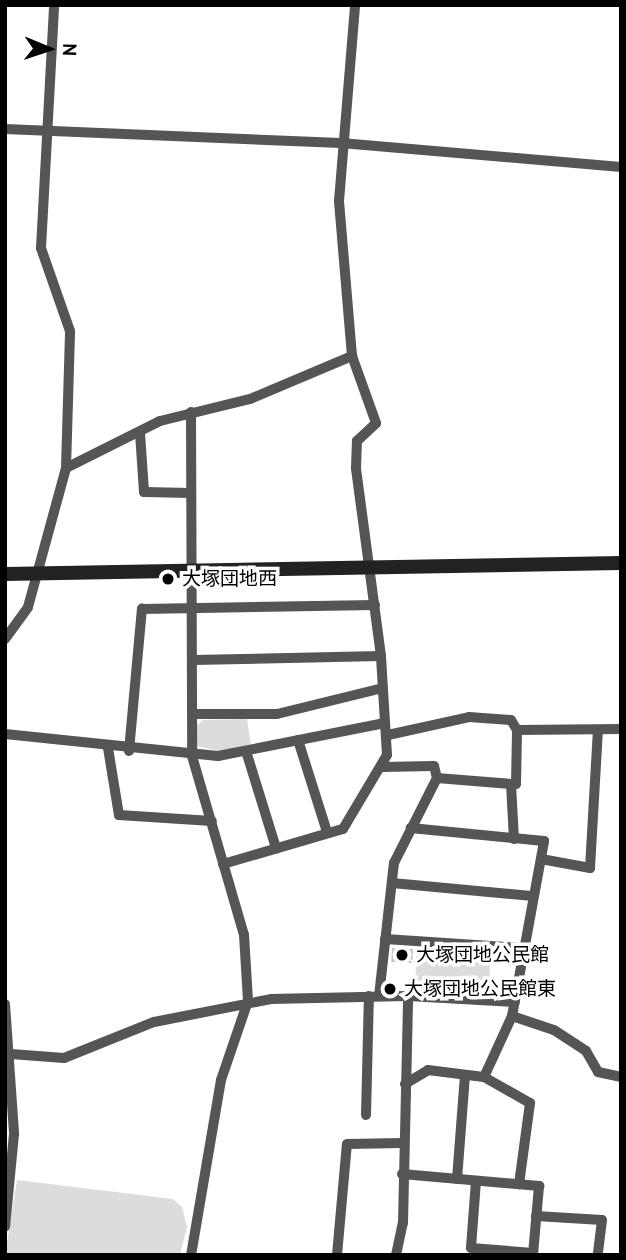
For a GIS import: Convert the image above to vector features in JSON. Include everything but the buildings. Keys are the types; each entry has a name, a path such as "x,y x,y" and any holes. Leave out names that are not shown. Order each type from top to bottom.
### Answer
{"street":[{"path":"5,639 28,607 40,574 66,468 72,347 66,315 41,248 54,5"},
{"path":"223,864 343,828 383,767 388,735 357,441 376,423 352,356 339,201 341,143 355,5"},
{"path":"5,129 341,143 621,167"},
{"path":"66,468 191,411 250,399 352,356"},
{"path":"191,411 192,756 244,935 248,1001 221,1080 191,1255"},
{"path":"140,433 144,492 191,492"},
{"path":"5,574 621,563"},
{"path":"129,751 142,609 375,605"},
{"path":"193,660 381,656"},
{"path":"192,714 277,714 383,688"},
{"path":"388,735 469,717 511,720 517,730 516,784 437,778"},
{"path":"5,734 129,751 192,756 246,751 386,723"},
{"path":"517,730 621,729"},
{"path":"541,859 590,868 598,730"},
{"path":"299,740 327,832"},
{"path":"108,748 119,814 212,821"},
{"path":"246,751 276,848"},
{"path":"366,1115 374,996 385,939 394,863 437,778 434,766 383,767"},
{"path":"511,784 514,839"},
{"path":"411,828 544,841 512,1016 484,1077"},
{"path":"392,883 533,896"},
{"path":"385,939 523,948"},
{"path":"11,1054 64,1058 154,1021 248,1001 408,996 515,1002"},
{"path":"396,1255 403,1223 402,1143 408,996"},
{"path":"5,1004 11,1054 13,1173 5,1227"},
{"path":"512,1016 554,1030 586,1051 598,1072 621,1077"},
{"path":"405,1084 428,1070 484,1077 530,1103 519,1184"},
{"path":"457,1179 465,1076"},
{"path":"337,1255 347,1144 402,1143"},
{"path":"402,1174 539,1186 533,1254 471,1248 476,1181"},
{"path":"536,1216 602,1220 598,1255"}],"shaded area":[{"path":"247,719 251,746 218,751 197,746 197,725 203,720"},
{"path":"417,947 491,951 489,995 415,991"},
{"path":"17,1180 173,1199 182,1207 187,1227 180,1255 5,1255"}],"place":[{"name":"大塚団地西","path":"168,579"},
{"name":"大塚団地公民館","path":"402,955"},
{"name":"大塚団地公民館東","path":"390,989"}]}
